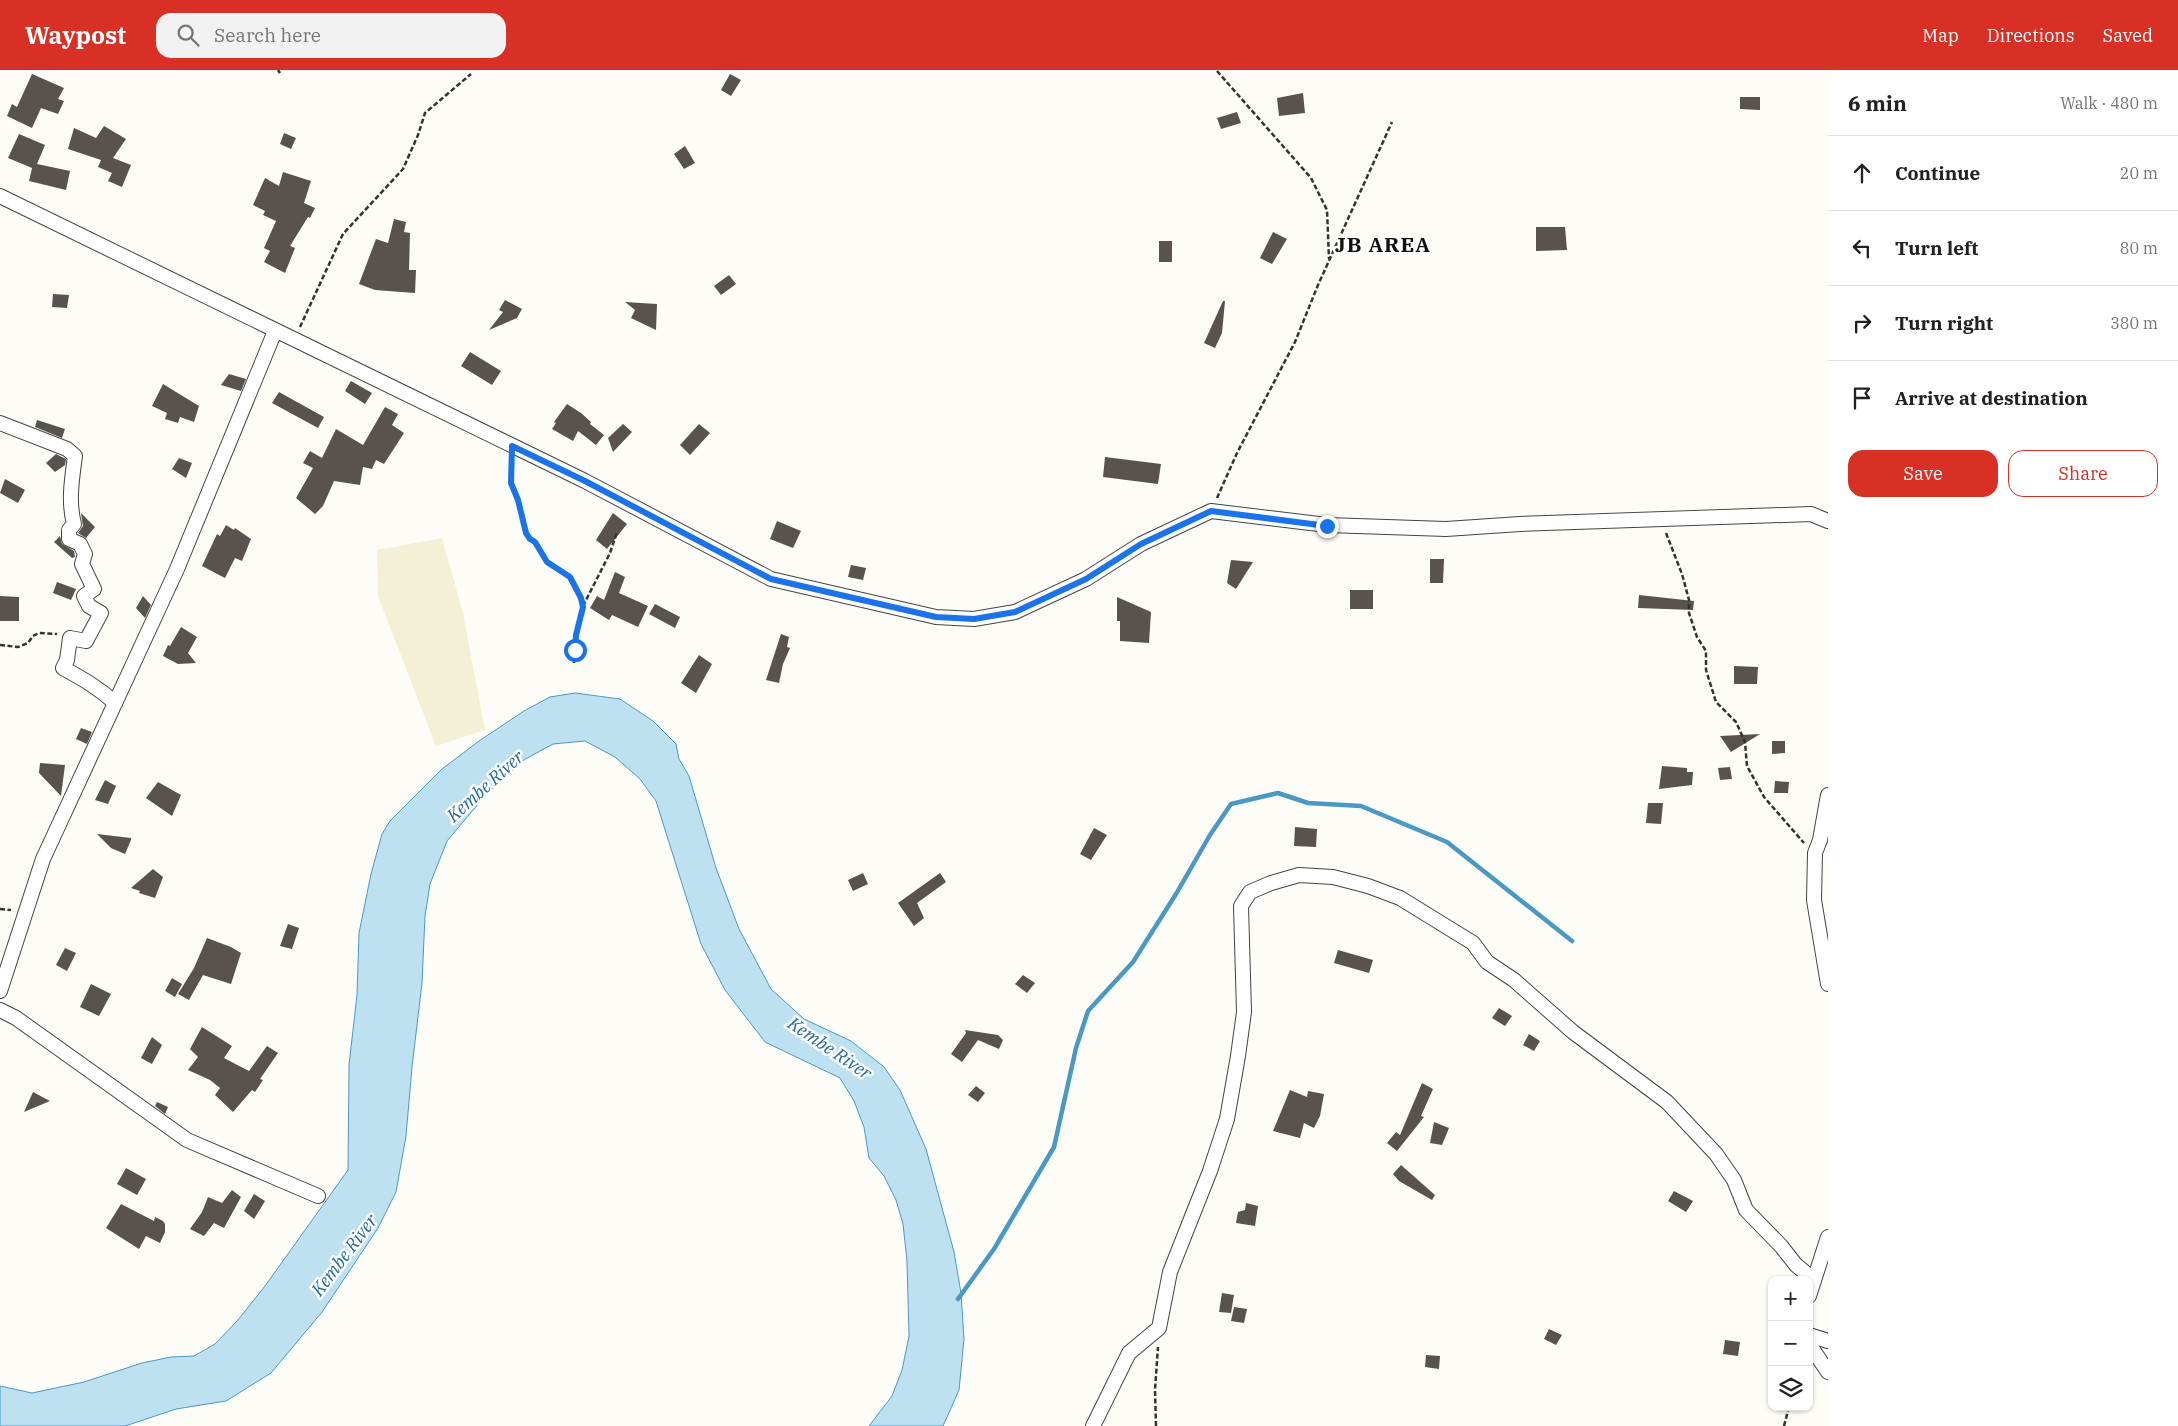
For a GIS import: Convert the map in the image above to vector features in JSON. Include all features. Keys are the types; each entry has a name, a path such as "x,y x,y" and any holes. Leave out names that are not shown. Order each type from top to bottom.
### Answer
{"street":[{"path":"0,196 585,481 771,579 936,617 974,619 1015,612 1086,579 1141,544 1211,511 1327,526 1446,529 1520,524 1811,514 1828,521"},
{"path":"0,991 43,859 177,569 275,330"},
{"path":"0,423 67,449 75,456 71,493 71,512 74,524 69,530 69,538 80,544 85,554 82,564 94,589 84,596 88,606 101,613 86,641 70,638 67,660 63,668 98,687 115,703"},
{"path":"1828,795 1814,900 1828,984"},
{"path":"1093,1426 1129,1353 1159,1328 1170,1272 1210,1171 1226,1119 1244,1012 1241,906 1250,892 1299,875 1333,877 1368,886 1400,898 1473,942 1487,962 1514,980 1573,1032 1667,1102 1716,1154 1734,1180 1746,1210 1796,1265 1809,1276"},
{"path":"0,1010 16,1018 186,1140 318,1196"},
{"path":"1813,1279 1828,1237"},
{"path":"1813,1336 1828,1341"},
{"path":"1813,1350 1828,1372"}],"path":[{"path":"1217,71 1311,178 1327,210 1329,260"},
{"path":"294,340 342,234 403,169 418,135 425,113 471,74"},
{"path":"1211,511 1237,453 1295,342 1329,260 1392,122"},
{"path":"512,446 511,483 518,500 526,533 535,542 547,562 570,577 581,598 583,607"},
{"path":"1658,519 1673,547 1682,574 1689,600 1689,613 1697,637 1706,651 1706,670 1716,702 1736,722 1745,742 1748,766 1764,797 1797,836 1821,844"},
{"path":"574,663 576,635 583,607 610,553 617,532"},
{"path":"0,645 18,647 28,643 33,636 39,633 54,633 70,638"},
{"path":"1156,1426 1155,1390 1159,1328"},
{"path":"1784,1426 1788,1411"}],"shaded area":[{"path":"442,538 463,613 485,730 436,746 378,596 377,550"}],"water":[{"name":"Kembe River","path":"575,693 620,699 653,721 676,744 679,759 689,776 716,868 739,929 771,989 804,1019 851,1041 884,1067 900,1090 926,1149 954,1252 961,1293 964,1339 959,1390 943,1426 869,1426 892,1396 902,1370 909,1336 907,1261 903,1224 896,1200 884,1176 869,1158 864,1127 854,1101 840,1078 765,1042 725,990 701,944 656,801 640,779 615,757 585,741 553,744 522,761 485,796 447,841 430,884 425,916 422,983 406,1136 396,1192 378,1228 322,1312 271,1373 226,1401 176,1409 125,1426 0,1426 0,1386 32,1393 84,1382 142,1363 171,1357 194,1356 215,1344 238,1320 265,1286 348,1170 349,1065 357,995 359,933 371,874 382,834 390,821 442,769 479,741 524,711 550,697"}],"building":[{"path":"32,74 64,88 58,99 64,101 58,114 41,108 32,128 7,116 12,104 17,107"},
{"path":"730,74 741,80 731,96 721,90"},
{"path":"1303,93 1305,113 1279,116 1277,98"},
{"path":"1740,97 1760,97 1760,110 1740,109"},
{"path":"1237,112 1241,123 1221,129 1217,118"},
{"path":"104,126 126,139 113,158 131,165 122,187 108,181 112,173 98,167 101,160 68,149 74,128 96,138"},
{"path":"284,133 296,138 291,149 280,144"},
{"path":"19,134 45,145 37,164 70,171 66,190 29,181 32,168 8,158"},
{"path":"685,146 695,163 684,169 674,154"},
{"path":"283,172 311,181 304,203 315,208 290,246 295,248 285,273 264,262 270,251 264,248 276,221 263,215 265,211 253,205 265,178 279,186"},
{"path":"394,219 406,222 404,232 410,233 409,270 416,270 415,293 375,290 359,284 376,239 388,243"},
{"path":"1536,227 1565,227 1567,250 1536,251"},
{"path":"1273,232 1287,239 1272,264 1260,258"},
{"path":"1159,241 1172,241 1172,262 1159,262"},
{"path":"729,275 736,284 721,295 714,286"},
{"path":"53,294 69,295 67,308 52,307"},
{"path":"505,300 522,309 517,318 489,330 503,312 499,310"},
{"path":"1223,301 1225,301 1222,333 1215,348 1204,343"},
{"path":"625,302 657,304 656,330 631,318 635,310"},
{"path":"470,352 501,371 492,385 461,366"},
{"path":"229,374 246,379 241,391 221,385"},
{"path":"351,381 372,393 365,404 345,391"},
{"path":"163,384 199,406 194,422 180,417 178,423 165,419 167,413 152,406"},
{"path":"279,392 324,417 318,428 272,403"},
{"path":"567,404 581,413 591,422 590,424 604,435 596,445 578,431 573,441 552,429 556,423 554,422"},
{"path":"385,407 398,414 392,425 404,433 384,464 376,460 372,469 363,467 360,485 334,481 323,506 315,514 296,498 313,468 303,463 310,451 322,458 336,429 363,445"},
{"path":"37,420 65,429 62,438 35,427"},
{"path":"623,424 632,432 613,452 608,438"},
{"path":"699,424 710,433 690,455 680,445"},
{"path":"56,454 66,459 65,465 55,472 46,463"},
{"path":"1105,457 1161,464 1158,484 1103,477"},
{"path":"179,458 192,463 186,478 172,469"},
{"path":"5,479 25,490 18,503 0,493"},
{"path":"81,513 95,527 86,538 78,533 83,526"},
{"path":"613,513 627,524 607,549 596,540"},
{"path":"777,521 801,531 793,548 770,539"},
{"path":"226,525 234,530 235,528 251,539 242,561 235,558 225,578 202,566 217,534 220,536"},
{"path":"60,536 62,544 74,551 75,557 72,558 54,542"},
{"path":"1430,559 1444,559 1443,583 1430,583"},
{"path":"1231,560 1253,562 1236,589 1227,583"},
{"path":"851,565 866,568 863,580 848,577"},
{"path":"615,572 625,577 619,593 648,606 638,627 612,615 609,620 590,608 597,596 604,600"},
{"path":"57,582 76,589 71,600 53,593"},
{"path":"1350,590 1373,590 1373,609 1350,609"},
{"path":"1639,595 1694,601 1693,610 1638,608"},
{"path":"0,596 19,597 19,621 0,621"},
{"path":"143,596 151,605 145,618 136,608"},
{"path":"1117,597 1151,612 1149,643 1120,641 1120,621 1117,621"},
{"path":"655,604 680,617 675,628 649,614"},
{"path":"181,627 197,637 188,653 196,663 178,664 163,656 168,645 170,646"},
{"path":"781,634 789,637 787,647 790,648 783,664 779,683 766,680"},
{"path":"699,655 712,664 696,693 681,683"},
{"path":"1734,666 1758,667 1757,684 1734,684"},
{"path":"81,728 92,732 87,744 76,739"},
{"path":"1760,734 1731,752 1720,736"},
{"path":"1772,741 1785,741 1785,753 1772,754"},
{"path":"40,763 65,765 61,796 39,773"},
{"path":"1662,766 1687,768 1687,772 1693,772 1692,785 1659,789"},
{"path":"1730,767 1732,779 1720,780 1718,768"},
{"path":"105,780 116,786 108,804 95,800"},
{"path":"1775,781 1789,782 1788,793 1774,793"},
{"path":"158,782 181,795 172,816 146,798"},
{"path":"1648,803 1663,803 1661,824 1646,823"},
{"path":"1295,827 1317,829 1316,847 1294,846"},
{"path":"1094,828 1107,835 1091,860 1080,854"},
{"path":"97,834 131,838 131,840 125,854 111,848"},
{"path":"153,869 163,877 155,898 139,893 140,891 131,888"},
{"path":"863,873 868,884 853,891 848,880"},
{"path":"940,873 946,882 917,903 924,918 914,926 898,903"},
{"path":"288,924 299,928 292,949 280,946"},
{"path":"207,938 241,953 231,984 203,975 189,1000 178,994 194,968"},
{"path":"65,948 76,953 67,971 56,965"},
{"path":"1338,950 1373,960 1369,973 1334,963"},
{"path":"1023,975 1035,983 1027,993 1015,984"},
{"path":"172,978 182,984 175,997 165,991"},
{"path":"91,984 111,994 99,1016 80,1007"},
{"path":"1499,1008 1512,1016 1505,1026 1492,1018"},
{"path":"202,1027 232,1046 224,1058 249,1071 267,1046 278,1053 260,1079 263,1080 255,1092 252,1090 233,1112 215,1095 220,1088 210,1080 188,1070 198,1057 190,1049"},
{"path":"965,1030 998,1035 1003,1040 999,1049 978,1040 962,1062 951,1054 966,1033"},
{"path":"1529,1034 1540,1041 1534,1051 1523,1045"},
{"path":"152,1037 162,1045 152,1064 141,1058"},
{"path":"1422,1083 1433,1089 1421,1116 1424,1117 1397,1151 1387,1143 1396,1132 1400,1135"},
{"path":"976,1086 985,1093 978,1102 968,1095"},
{"path":"1290,1090 1307,1097 1308,1091 1324,1094 1320,1116 1314,1128 1304,1123 1300,1138 1273,1131"},
{"path":"33,1092 50,1101 24,1112"},
{"path":"157,1102 168,1107 165,1114 155,1106"},
{"path":"1434,1122 1449,1128 1442,1145 1430,1143"},
{"path":"1401,1165 1435,1195 1432,1200 1399,1181 1393,1174"},
{"path":"126,1168 146,1179 137,1195 117,1184"},
{"path":"232,1190 241,1197 224,1228 214,1223 204,1236 190,1229 202,1212 208,1197 222,1203"},
{"path":"1674,1191 1693,1201 1686,1212 1668,1201"},
{"path":"254,1194 265,1201 254,1219 244,1211"},
{"path":"1246,1203 1258,1206 1255,1226 1236,1223 1238,1212 1245,1210"},
{"path":"121,1204 154,1221 155,1217 163,1221 165,1232 160,1243 146,1236 139,1249 106,1228"},
{"path":"1222,1293 1234,1295 1231,1313 1219,1312"},
{"path":"1234,1307 1247,1309 1244,1323 1231,1321"},
{"path":"1549,1329 1562,1335 1556,1345 1544,1339"},
{"path":"1725,1340 1740,1342 1738,1356 1723,1354"},
{"path":"1426,1355 1440,1356 1439,1369 1425,1367"}],"waterway":[{"path":"958,1299 994,1249 1054,1147 1076,1048 1088,1011 1133,962 1176,894 1210,835 1231,804 1278,793 1308,803 1361,806 1447,842 1572,941"}],"district":[{"name":"JB AREA","path":"1383,244"}],"route":[{"path":"575,650 576,635 583,607 581,598 570,577 547,562 535,542 526,533 518,500 511,483 512,446 585,481 771,579 936,617 974,619 1015,612 1086,579 1141,544 1211,511 1327,526"}]}
